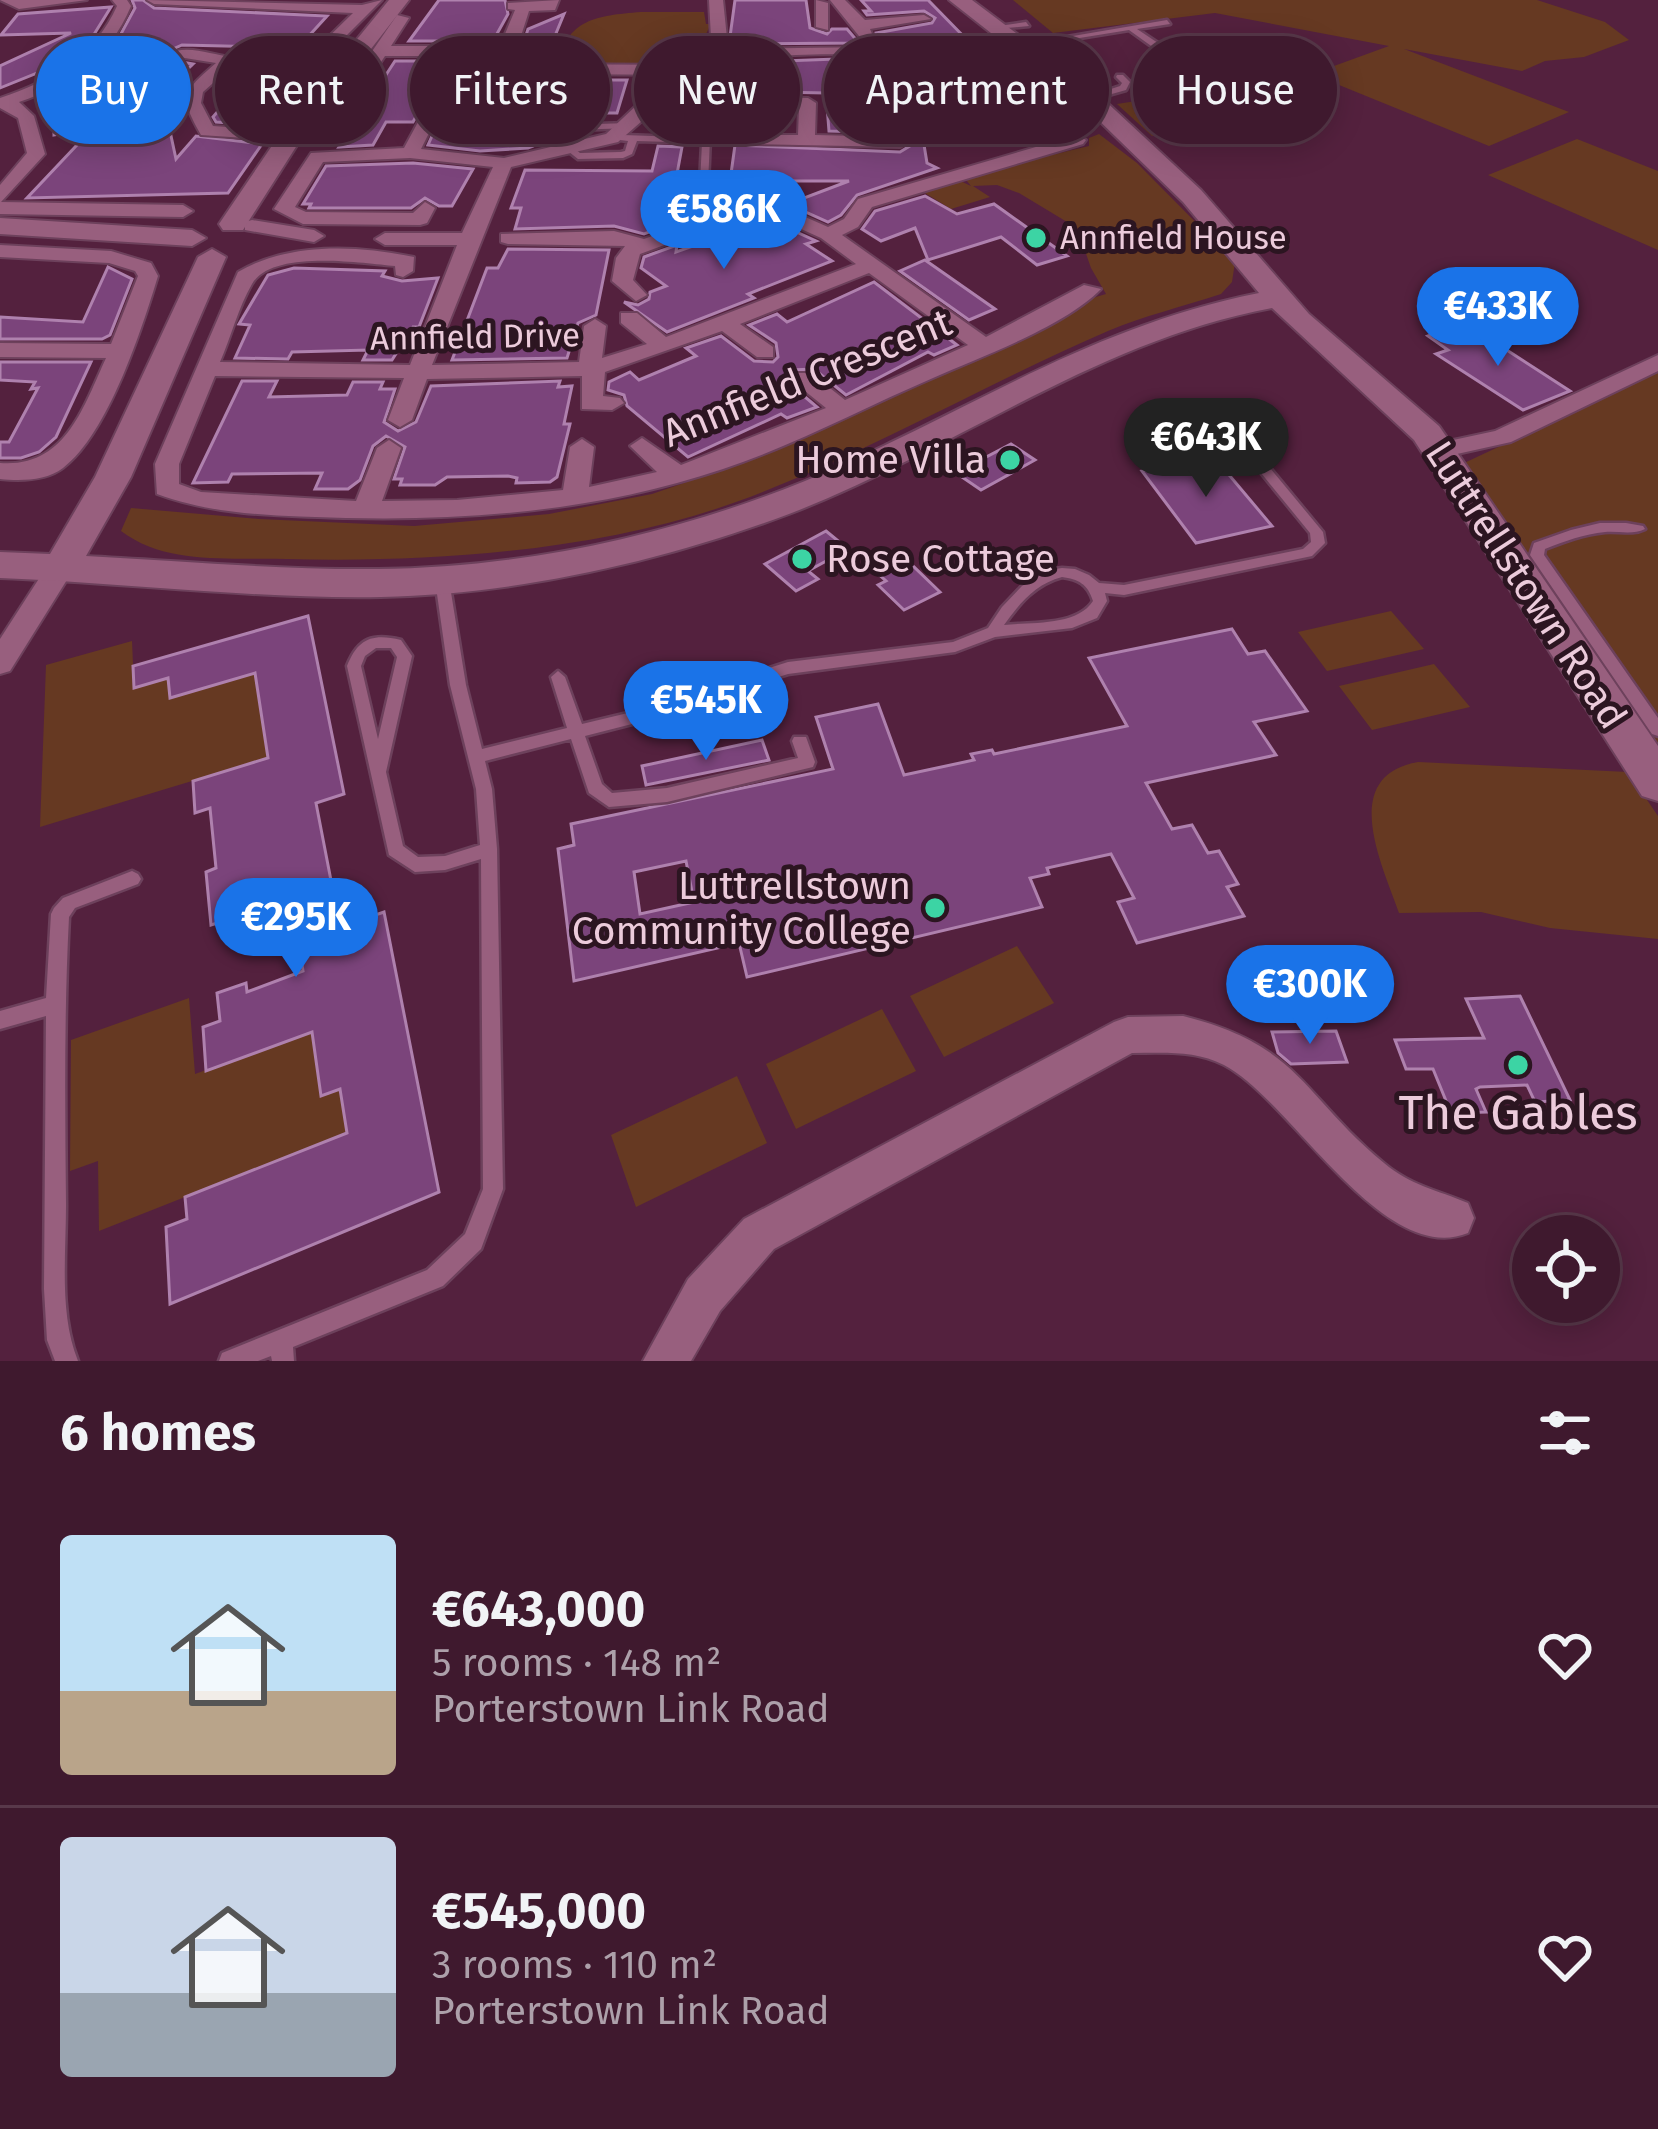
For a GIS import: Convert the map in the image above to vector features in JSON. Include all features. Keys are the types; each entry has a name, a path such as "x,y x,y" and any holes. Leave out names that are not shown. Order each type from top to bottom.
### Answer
{"street":[{"path":"0,16 9,2 80,0"},
{"path":"4,102 92,57 116,28 124,6 119,0"},
{"path":"154,0 369,4"},
{"path":"716,0 719,36"},
{"name":"Luttrellstown Road","path":"959,0 996,27 1025,35"},
{"path":"510,36 519,6 550,7 553,1"},
{"path":"336,36 369,4"},
{"path":"824,27 831,5 861,25 865,36"},
{"path":"386,36 400,9"},
{"path":"377,36 400,9"},
{"path":"861,25 924,19"},
{"path":"215,72 195,90 193,103 205,130 215,132"},
{"path":"0,196 36,154 26,116 4,102"},
{"path":"800,103 808,103 806,141"},
{"name":"Luttrellstown Road","path":"1109,116 1192,196 1278,298 1414,420 1439,450 1658,783"},
{"path":"425,208 420,219 303,218 284,209 317,157 410,153 504,164 612,138 634,128"},
{"path":"800,141 824,141"},
{"path":"243,233 287,144"},
{"path":"410,153 415,144"},
{"path":"828,234 851,223 866,203 1064,144"},
{"path":"400,420 469,239 504,164"},
{"path":"636,295 622,281 626,258 642,245 731,204 760,203 828,234 985,346"},
{"path":"0,208 196,235"},
{"path":"0,226 332,239 469,239"},
{"path":"0,664 113,477 196,235"},
{"path":"508,238 614,237 642,245"},
{"path":"0,251 111,257 144,267 148,276 119,351 65,453 40,469 0,471"},
{"path":"207,370 245,276 260,266 317,255 407,261 403,272"},
{"name":"Annfield Drive","path":"207,370 418,373 592,368 663,346 871,265"},
{"name":"Annfield Crescent","path":"207,370 167,464 166,488 198,500 365,512 472,510 575,497 677,475 985,346 1091,289"},
{"path":"0,565 278,581 442,580 600,554 728,522 864,468 1132,336 1278,298"},
{"path":"629,318 663,346"},
{"path":"724,322 765,352"},
{"path":"595,326 590,404 611,403"},
{"path":"0,350 119,351"},
{"path":"1439,450 1502,437 1658,362"},
{"path":"803,378 842,409"},
{"path":"642,446 677,475"},
{"path":"575,497 582,447"},
{"path":"365,512 389,448"},
{"path":"666,1361 704,1295 759,1234 1128,1035 1172,1030 1225,1044 1268,1070 1365,1174 1411,1207 1454,1218"}],"lane":[{"path":"1025,35 1167,22"},
{"path":"1130,28 1142,36"},
{"path":"1109,93 1123,88 1126,82 1120,77"},
{"path":"631,132 629,152 623,155 578,156 566,148 562,132 568,127 631,132 707,140 705,183"},
{"path":"993,632 1021,595 1043,577 1064,572 1081,575 1097,588 1124,590 1307,553 1318,542 1316,532 1261,465"},
{"path":"1638,529 1600,528 1556,539 1539,546 1538,555 1658,730"},
{"path":"230,1361 282,1352 435,1278 473,1241 493,1189 489,849 484,788 458,685 442,580"},
{"path":"476,757 578,733 788,668 955,647 993,632 1072,623 1092,614 1100,601 1097,588"},
{"path":"379,769 405,656 396,644 381,640 367,645 354,666 395,850 415,865 445,863 489,849"},
{"path":"557,676 596,788 609,800 668,795 807,762 800,741"},
{"path":"67,1361 58,1340 55,1289 55,1004 60,914 69,903 132,879"},
{"path":"0,1020 55,1004"}],"shaded area":[{"path":"1013,0 1537,0 1605,22 1629,40 1584,57 1545,61 1522,71 1404,49 1569,112 1489,146 1337,84 1337,65 1389,46 1215,13 1053,33"},
{"path":"704,12 706,24 711,24 705,36 634,36 634,68 610,67 610,36 570,36 586,23 610,15"},
{"path":"1133,102 1133,119 1117,104"},
{"path":"1577,139 1658,171 1658,250 1488,175"},
{"path":"1109,142 1137,163 1235,262 1232,282 1221,294 1108,331 784,483 684,519 629,532 456,556 201,557 159,550 121,531 131,508 414,526 549,514 652,494 742,463 971,361 1082,301 1106,294 1077,228 1019,193 997,185 973,186 990,197 951,209 920,190 956,179 971,186 963,176"},
{"path":"1658,372 1658,748 1462,464"},
{"path":"1391,611 1424,649 1327,671 1298,632"},
{"path":"132,641 134,687 168,678 171,698 259,672 283,705 261,712 268,758 40,827 46,665"},
{"path":"1434,664 1470,707 1372,730 1339,686"},
{"path":"1418,762 1628,772 1658,816 1658,939 1550,928 1481,912 1399,913 1376,847 1373,802 1379,784 1394,770"},
{"path":"1017,946 1054,1003 944,1057 910,996"},
{"path":"189,998 195,1074 312,1032 321,1095 340,1089 347,1133 99,1231 98,1161 70,1171 71,1040"},
{"path":"882,1009 916,1071 796,1129 766,1064"},
{"path":"737,1076 767,1143 636,1207 611,1135"}],"building":[{"path":"132,0 143,0 154,8 327,16 309,36 215,36 215,46 191,45 191,36 120,36 135,8"},
{"path":"439,0 505,0 508,14 496,36 413,36"},
{"path":"735,0 806,0 810,28 827,34 832,29 847,29 853,36 824,36 824,43 800,43 800,36 730,36"},
{"path":"861,0 928,0 963,36 876,36 932,23 935,18 924,11 867,15 864,11 871,11"},
{"path":"111,7 93,36 1,35 18,14"},
{"path":"564,14 555,36 526,36 528,29"},
{"path":"36,49 36,73 0,88 0,66"},
{"path":"824,59 824,93 800,93 800,60"},
{"path":"395,61 410,61 410,122 386,122 386,75"},
{"path":"610,80 627,80 617,113 610,113"},
{"path":"196,136 215,138 215,144 262,144 228,193 27,198 78,144 173,144 176,159"},
{"path":"428,144 534,144 480,151"},
{"path":"924,144 927,163 937,168 857,195 841,215 828,222 788,204 849,181 730,181 735,145 900,152"},
{"path":"658,146 682,147 674,190 688,190 682,220 644,234 614,226 515,229 521,208 511,208 525,170 652,171"},
{"path":"413,163 473,169 452,206 439,206 425,198 411,208 309,208 311,204 303,204 326,166"},
{"path":"925,196 957,214 994,204 1067,256 1037,265 1001,237 928,260 915,228 881,241 862,229 875,211"},
{"path":"759,215 816,241 806,244 832,261 667,332 624,302 638,305 649,299 650,292 666,286 641,268 644,257 677,245 676,252 747,227 739,223"},
{"path":"508,249 609,250 596,315 578,323 567,358 452,360 487,268 498,268"},
{"path":"925,260 995,309 969,320 900,271"},
{"path":"108,267 132,279 110,335 102,339 0,339 0,317 83,322"},
{"path":"294,268 385,271 382,276 402,281 438,278 419,327 413,327 392,360 363,360 368,350 292,352 288,359 235,358 250,325 239,324 268,275"},
{"path":"874,282 957,345 934,355 928,352 846,395 814,369 792,370 792,386 817,407 787,418 781,414 688,457 627,406 624,395 608,390 609,382 630,372 639,380 696,356 686,348 721,336 754,361 773,362 778,357 776,343 749,325 777,314 787,322"},
{"path":"1452,327 1472,340 1485,336 1570,391 1523,410 1436,354 1448,350 1428,336"},
{"path":"0,362 91,362 56,437 39,452 21,458 0,458 0,442 9,442 38,388 31,389 35,382 0,380"},
{"path":"242,381 277,381 269,397 347,395 353,382 383,382 380,389 395,389 384,422 398,431 416,422 431,386 560,381 558,387 572,386 564,424 570,424 557,477 550,482 516,483 517,478 508,476 447,477 435,485 400,485 402,479 394,479 405,447 386,436 373,446 360,480 348,489 315,489 322,473 232,474 228,482 193,483"},
{"path":"1011,444 1035,460 981,490 956,473"},
{"path":"1214,457 1272,526 1196,543 1142,471"},
{"name":"Rose Cottage","path":"826,531 848,549 808,571 818,579 796,591 765,564"},
{"path":"898,559 940,592 904,610 878,585 886,581 875,571"},
{"path":"308,616 344,794 316,803 340,927 384,912 439,1192 170,1304 166,1227 187,1219 185,1197 347,1133 340,1089 321,1096 312,1032 206,1071 203,1027 220,1021 217,993 246,983 247,992 303,971 295,915 229,939 227,920 211,925 206,872 216,868 210,808 195,813 193,781 268,758 255,673 170,698 168,678 134,688 133,666"},
{"path":"1232,629 1248,654 1265,651 1307,711 1254,722 1276,755 1146,783 1172,829 1192,825 1208,853 1219,851 1238,884 1227,887 1244,916 1137,943 1118,902 1134,898 1111,854 1047,868 1049,874 1030,878 1042,907 747,977 739,943 574,981 558,849 574,845 571,824 833,769 816,717 878,704 904,775 974,760 971,754 992,750 994,754 1127,726 1089,658","holes":["686,861 694,902 640,914 634,872"]},
{"path":"762,740 769,760 646,785 642,766"},
{"path":"1520,996 1570,1100 1535,1102 1527,1085 1480,1087 1476,1089 1486,1112 1451,1113 1433,1069 1406,1069 1395,1040 1484,1038 1466,999"},
{"path":"1336,1031 1347,1062 1291,1064 1278,1053 1272,1032"}],"place":[{"name":"Annfield House","path":"1036,238"},
{"name":"Home Villa","path":"1010,460"},
{"name":"Rose Cottage","path":"802,559"},
{"name":"Luttrellstown Community College","path":"935,908"},
{"name":"The Gables","path":"1518,1065"}]}
